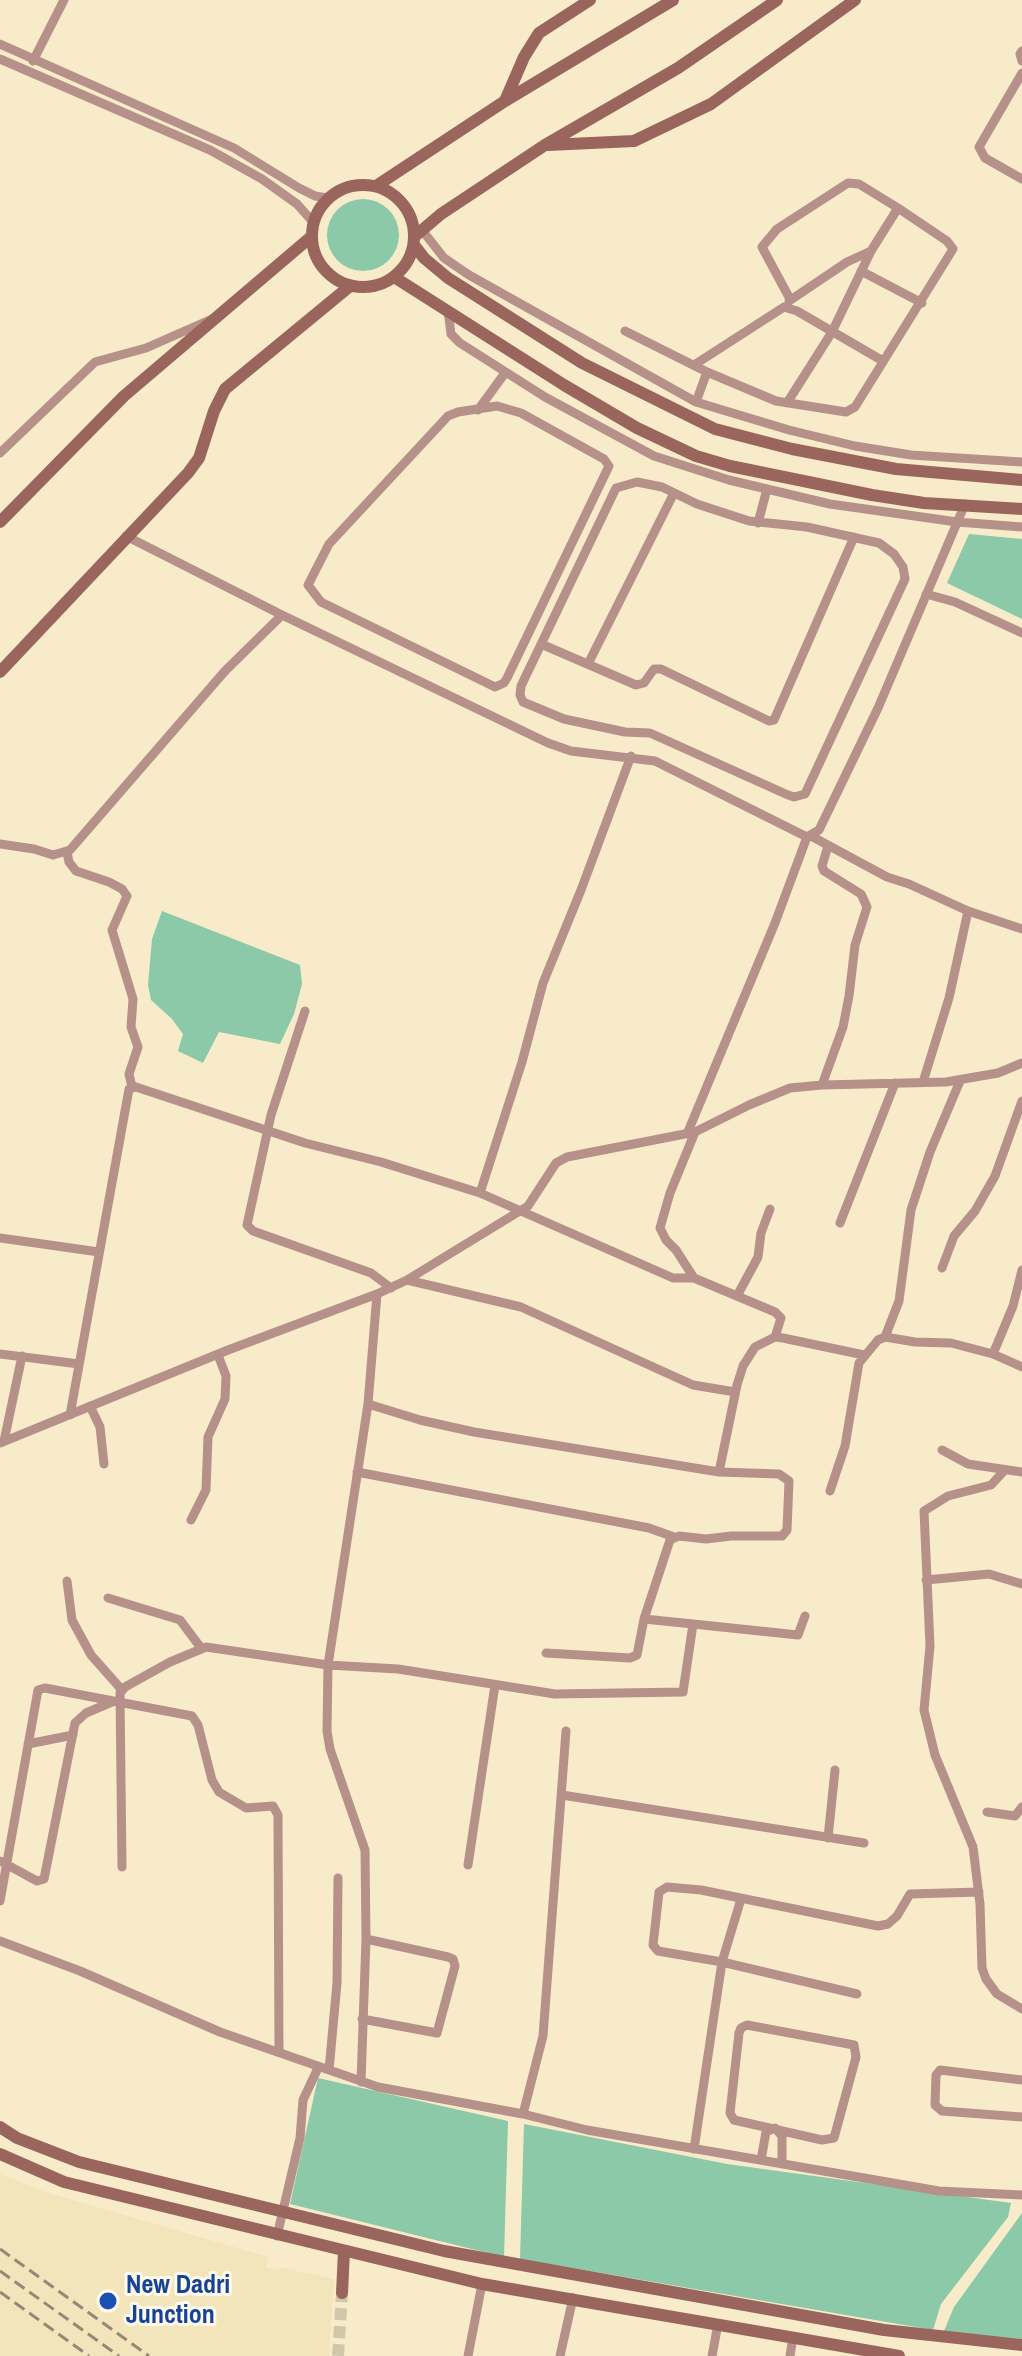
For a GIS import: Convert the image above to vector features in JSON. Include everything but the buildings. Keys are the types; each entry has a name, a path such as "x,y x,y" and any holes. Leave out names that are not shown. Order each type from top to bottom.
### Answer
{"street":[{"path":"32,73 34,59 64,0"},
{"path":"505,101 524,57 539,33 590,0"},
{"path":"376,186 505,101 673,0"},
{"path":"777,0 678,68 545,145 441,214 417,237 404,267 394,277 367,287 350,286 333,278 317,260 312,236 313,222 328,198 349,187 376,186 405,206 412,220 417,237 424,258 448,278 565,352 715,429 792,449 896,469 1022,480"},
{"path":"545,145 634,141 711,104 855,0"},
{"path":"0,44 234,148 299,188 328,198"},
{"path":"1022,51 1022,61"},
{"path":"0,59 210,150 262,179 297,204 313,222"},
{"path":"1022,73 979,147 985,158 1022,179"},
{"path":"625,331 707,372 787,403 838,413 855,407 953,249 947,241 859,184 848,183 772,233 763,243 762,250 787,303 883,361"},
{"path":"787,403 832,332 871,251 898,208"},
{"path":"0,522 124,396 312,236"},
{"path":"417,237 449,262 696,402 855,446 911,455 1022,462"},
{"path":"694,365 847,262 871,251"},
{"path":"861,271 922,303"},
{"path":"394,277 519,358 637,428 696,456 730,466 872,495 924,503 1022,509"},
{"path":"0,672 199,458 214,411 225,389 350,286"},
{"path":"448,310 449,328 455,339 505,373 654,456 830,504 957,522 1022,527"},
{"path":"0,453 95,362 146,348 214,318"},
{"path":"565,352 575,336"},
{"path":"696,402 707,372"},
{"path":"478,410 497,406 511,408 604,459 609,466 507,678 495,687 321,602 308,585 329,544 448,416 478,410 505,373"},
{"path":"637,482 656,485 674,493 697,504 758,523 807,527 879,543 890,550 903,567 905,579 809,790 799,797 788,795 650,733 625,732 564,719 528,705 520,695 521,686 616,488 637,482"},
{"path":"758,523 767,489"},
{"path":"588,664 674,493"},
{"path":"694,1278 660,1228 691,1133 809,836 819,830 878,708 965,504"},
{"path":"126,536 282,615 560,748 655,761 879,874 968,911 1022,929"},
{"path":"541,644 636,685 644,683 654,669 661,669 769,721 774,720 854,537"},
{"path":"926,594 955,602 1022,633"},
{"path":"0,844 53,855 67,852 225,671 282,615"},
{"path":"480,1193 522,1062 543,983 631,756"},
{"path":"822,1085 843,1027 855,945 867,907 861,894 824,871 822,866 828,846"},
{"path":"67,852 69,862 76,871 109,882 122,889 127,896 112,930 133,999 131,1027 138,1047 129,1074 132,1087"},
{"path":"923,1082 949,998 968,911"},
{"path":"305,1011 269,1129 247,1221 250,1229 371,1273 391,1288"},
{"path":"2,1442 407,1280 521,1211 533,1201 556,1163 561,1160 691,1133 784,1090 822,1085 960,1081 1004,1071 1022,1063"},
{"path":"885,1337 901,1294 911,1210 930,1152 960,1081"},
{"path":"840,1223 895,1083"},
{"path":"132,1087 305,1143 381,1162 480,1193 673,1278 694,1278 779,1315 781,1323 775,1337"},
{"path":"70,1415 117,1163 127,1092 132,1087"},
{"path":"942,1268 954,1236 975,1211 995,1176 1022,1101"},
{"path":"737,1296 758,1257 761,1233 770,1209"},
{"path":"0,1238 99,1252"},
{"path":"993,1354 1013,1306 1022,1270"},
{"path":"407,1280 521,1307 693,1385 735,1392"},
{"path":"361,2082 366,1939 365,1850 330,1749 327,1731 328,1665 368,1404 377,1294"},
{"path":"719,1472 735,1392 743,1366 755,1347 775,1337 864,1355"},
{"path":"830,1491 845,1446 857,1368 874,1343 885,1337 951,1343 993,1354 1022,1367"},
{"path":"0,1354 79,1364"},
{"path":"191,1520 206,1490 208,1437 225,1399 226,1376 218,1355"},
{"path":"2,1442 22,1356"},
{"path":"357,1472 649,1528 674,1537 706,1539 786,1534 789,1495 786,1478 779,1474 719,1472 474,1432 368,1404"},
{"path":"90,1406 100,1427 104,1464"},
{"path":"942,1450 968,1464 1022,1472"},
{"path":"1004,1471 991,1485 948,1496 926,1508 923,1515 930,1646 924,1710 935,1755 972,1841 979,1892 982,1968 997,1994 1022,2009"},
{"path":"546,1653 634,1657 669,1544 674,1537"},
{"path":"926,1580 989,1574 1022,1584"},
{"path":"67,1581 72,1620 91,1655 122,1690"},
{"path":"108,1598 180,1620 201,1648"},
{"path":"644,1619 798,1635 805,1616"},
{"path":"122,1867 116,1702 122,1690 201,1648 212,1647 328,1665 398,1669 555,1694 683,1692 693,1624"},
{"path":"468,1865 495,1685"},
{"path":"0,1901 3,1863 36,1695 41,1688 192,1716 198,1725 212,1780 219,1792 246,1808 269,1805 276,1809 280,1847 279,2052"},
{"path":"3,1863 37,1881 44,1879 75,1723 81,1716 116,1702"},
{"path":"523,2114 543,2036 566,1731"},
{"path":"28,1744 73,1735"},
{"path":"828,1838 835,1770"},
{"path":"562,1795 864,1843"},
{"path":"987,1812 1015,1816 1022,1807"},
{"path":"277,2236 300,2138 303,2100 323,2069 337,1983 338,1878"},
{"path":"857,1994 655,1948 658,1896 662,1889 679,1887 878,1926 888,1924 897,1916 910,1894 979,1892"},
{"path":"694,2149 722,1962 741,1899"},
{"path":"362,2019 437,2033 455,1966 453,1959 448,1957 366,1939"},
{"path":"0,1941 80,1971 220,2032 361,2082 587,2130 939,2191 1022,2195"},
{"path":"761,2160 766,2132 775,2128 822,2140 834,2138 856,2057 854,2045 753,2025 741,2028 730,2113 739,2123 775,2128 782,2136 782,2164"},
{"path":"1022,2080 940,2070 936,2075 935,2105 942,2111 1022,2117"},
{"path":"0,2127 17,2138 79,2162 471,2256 884,2330 1022,2345"},
{"path":"0,2154 64,2182 482,2284 899,2356"},
{"path":"342,2293 344,2251"},
{"path":"468,2356 482,2284"},
{"path":"560,2356 573,2298"},
{"path":"712,2356 718,2324"},
{"path":"790,2356 793,2337"}],"shaded area":[{"path":"0,2174 42,2191 268,2257 266,2267 274,2270 283,2268 334,2279 329,2356 0,2356"}],"green space":[{"path":"370,199 389,209 397,221 397,249 389,261 377,269 356,271 337,261 329,249 327,228 337,209 349,201"},
{"path":"969,534 1022,539 1022,619 947,583"},
{"path":"162,911 300,965 302,984 294,1014 280,1044 219,1032 203,1063 178,1051 183,1034 151,1000 148,985 152,939"},
{"path":"318,2078 508,2121 504,2257 290,2204"},
{"path":"524,2124 727,2164 1011,2203 1008,2217 941,2304 933,2330 520,2259"},
{"path":"1022,2213 1022,2339 944,2331 954,2307"}],"tunnel":[{"path":"338,2356 342,2293"}],"railway":[{"path":"0,2249 149,2356"},
{"path":"0,2271 119,2356"},
{"path":"0,2292 89,2356"}],"place":[{"name":"New Dadri Junction","path":"108,2301"}]}
